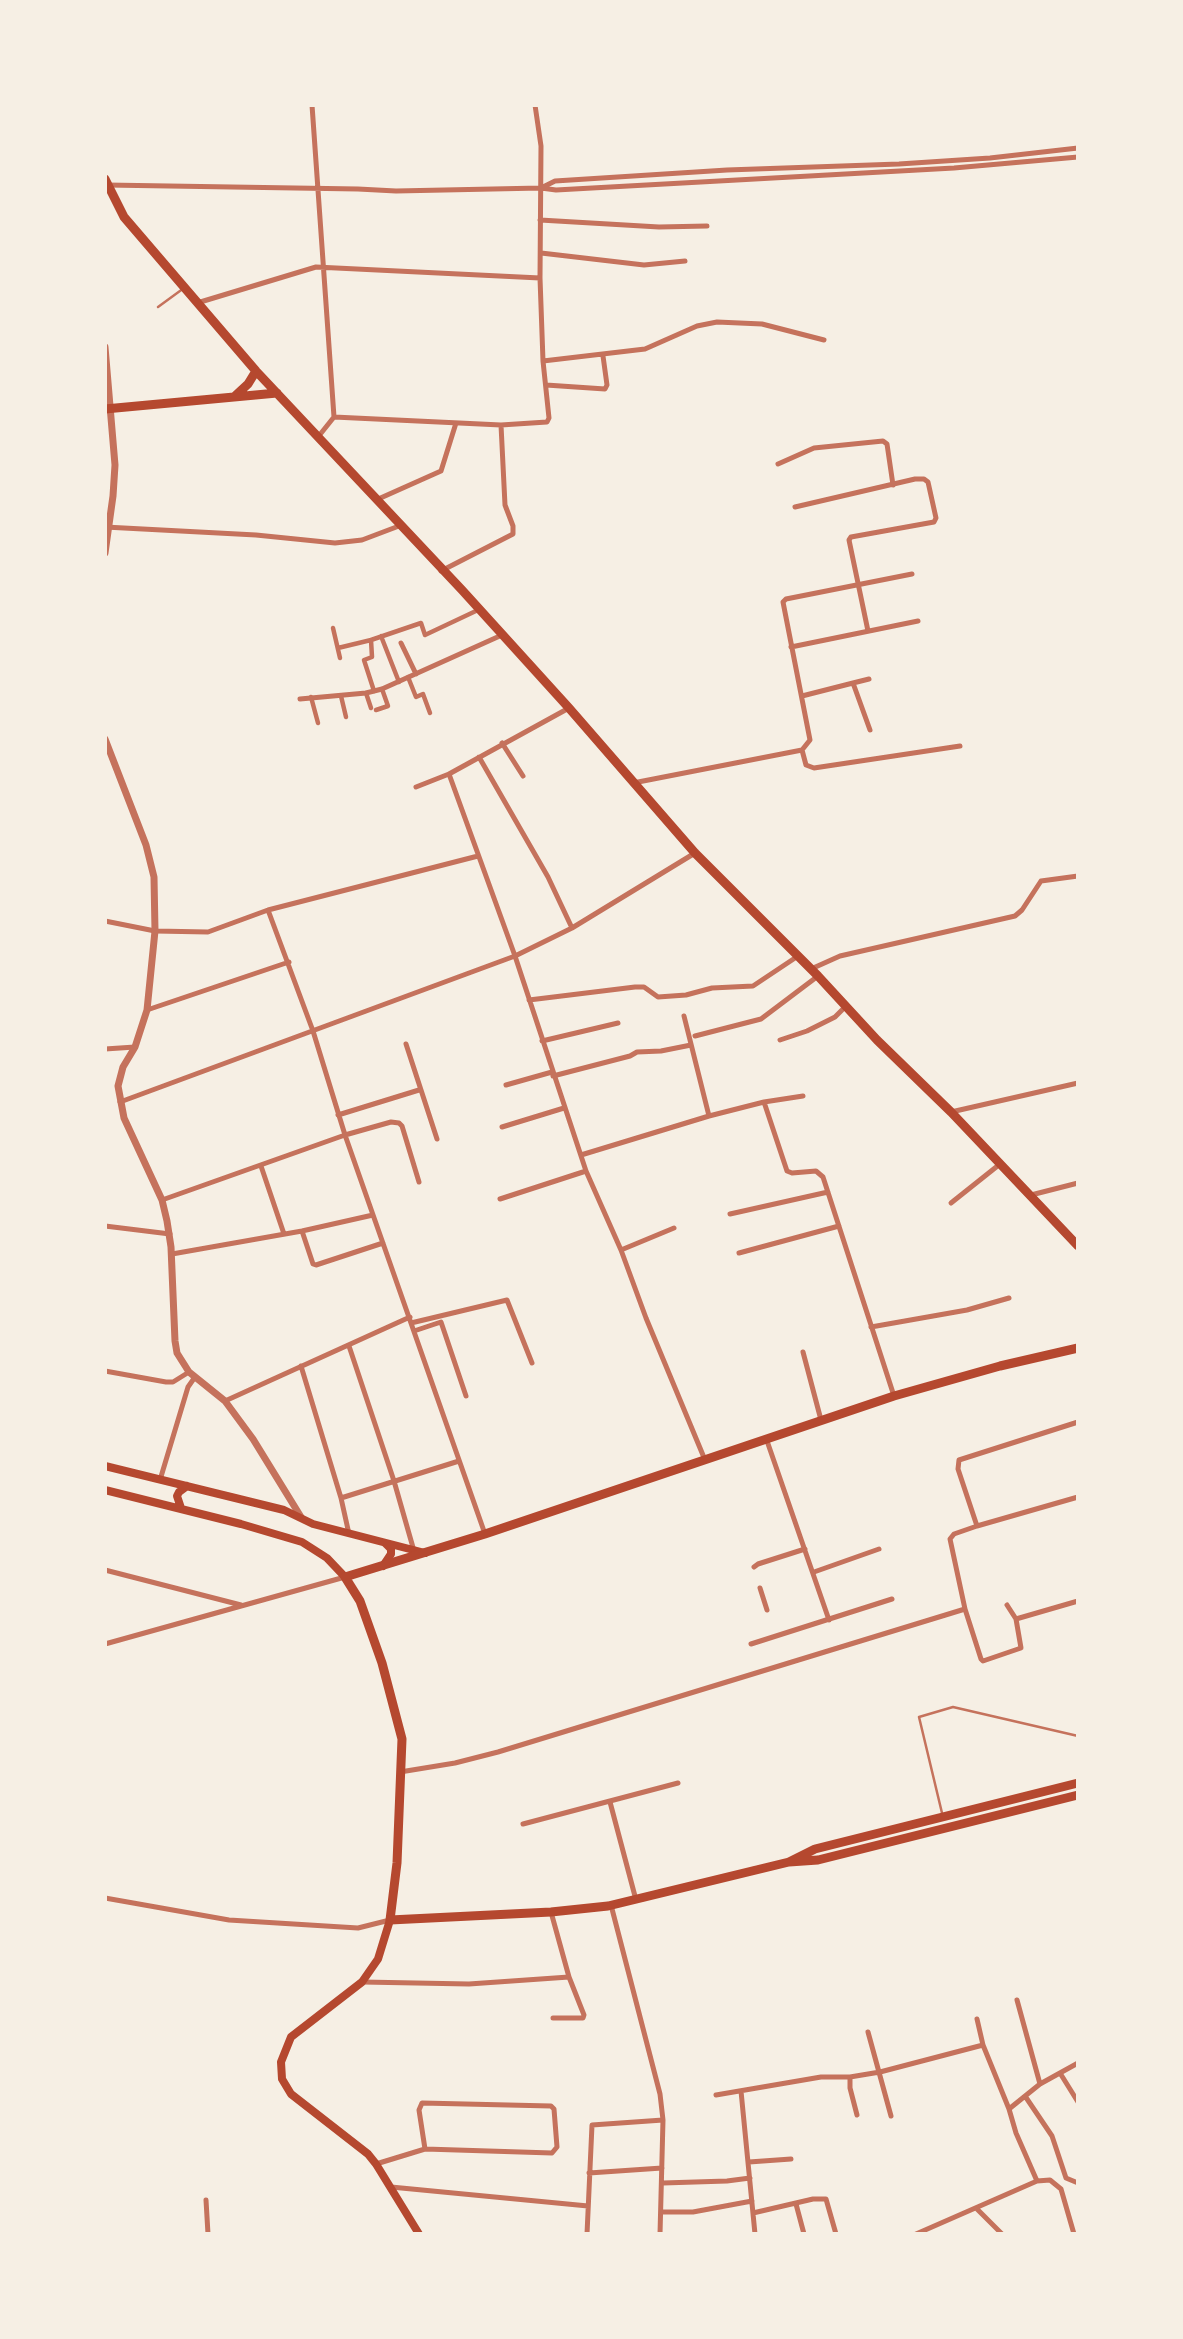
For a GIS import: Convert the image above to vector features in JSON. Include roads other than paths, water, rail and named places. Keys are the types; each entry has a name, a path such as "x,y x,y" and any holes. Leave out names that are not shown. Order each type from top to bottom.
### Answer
{"main road":[{"path":"106,182 124,217 256,371 569,708 695,853 951,1112 1078,1246"},
{"path":"235,396 248,384 256,371"},
{"path":"108,409 276,393"},
{"path":"345,1577 485,1534 894,1396 1000,1366 1078,1348"},
{"path":"105,1466 284,1510 313,1524 425,1553"},
{"path":"181,1508 177,1496 187,1486"},
{"path":"105,1490 302,1542 327,1558 345,1577 354,1589 363,1610 382,1663 402,1739 397,1863 390,1920 379,1959 362,1982 291,2037 284,2052 281,2070 285,2086 291,2094 361,2148 376,2164 419,2234"},
{"path":"383,1566 391,1554 391,1549 384,1543"},
{"path":"390,1920 551,1912 611,1905 789,1862 818,1860 1078,1783"},
{"path":"945,1821 1078,1795"}],"street":[{"path":"312,105 334,417 318,437"},
{"path":"334,417 501,425 547,422 549,418 543,361 540,278 541,146 535,105"},
{"path":"541,188 555,181 727,170 900,164 1078,148"},
{"path":"106,182 396,191 556,190 954,168 1078,157"},
{"path":"540,220 659,227 707,226"},
{"path":"541,253 643,265 685,261"},
{"path":"197,303 308,269 324,267 540,278"},
{"path":"543,361 645,349 697,326 717,322 762,324 824,340"},
{"path":"105,347 108,409 115,465 105,553"},
{"path":"546,385 605,389 607,384 603,356"},
{"path":"376,500 440,471 456,423"},
{"path":"441,571 513,534 513,526 505,505 501,425"},
{"path":"778,464 814,447 883,441 887,444 892,485"},
{"path":"795,507 915,479 926,480 936,518 930,524 851,537 849,543 868,631"},
{"path":"107,527 335,543 362,540 400,526"},
{"path":"632,783 802,750 810,740 783,602 912,574"},
{"path":"338,648 421,623 425,635 479,610"},
{"path":"792,647 918,621"},
{"path":"333,628 340,658"},
{"path":"300,699 382,689 502,635"},
{"path":"381,636 399,682"},
{"path":"371,640 373,657 364,660 374,691"},
{"path":"401,643 416,674"},
{"path":"408,677 416,697 423,694 430,713"},
{"path":"802,696 869,679"},
{"path":"853,683 870,730"},
{"path":"366,693 374,709 388,706 382,689"},
{"path":"341,696 346,717"},
{"path":"311,698 318,723"},
{"path":"416,787 449,774 569,708"},
{"path":"105,739 108,756 151,861 155,931 147,1010 135,1047 123,1067 118,1086 129,1130 162,1200 170,1234 177,1353 192,1375 225,1401 253,1438 301,1517"},
{"path":"502,743 523,776"},
{"path":"802,750 806,765 814,768 960,746"},
{"path":"479,757 548,877 572,928"},
{"path":"449,774 515,956 586,1171 621,1250 705,1460"},
{"path":"120,1102 515,956 572,928 695,853"},
{"path":"105,921 155,931 208,932 268,910 478,856"},
{"path":"695,1036 761,1018 840,956 1015,916 1041,881 1078,876"},
{"path":"268,910 313,1031 338,1115 485,1534"},
{"path":"529,1000 635,987 644,988 659,998 712,988 752,986 798,956"},
{"path":"147,1010 289,962"},
{"path":"780,1040 807,1031 835,1017 846,1006"},
{"path":"684,1016 709,1116"},
{"path":"542,1041 618,1023"},
{"path":"406,1044 437,1139"},
{"path":"506,1085 630,1056 637,1052 691,1045"},
{"path":"105,1049 135,1047"},
{"path":"951,1112 1078,1083"},
{"path":"338,1115 419,1090"},
{"path":"581,1155 709,1116 764,1102 803,1096"},
{"path":"764,1102 787,1171 819,1172 828,1192 894,1396"},
{"path":"502,1127 564,1108"},
{"path":"162,1200 345,1135 391,1122 399,1123 419,1182"},
{"path":"951,1203 1000,1164"},
{"path":"261,1166 284,1234"},
{"path":"500,1199 586,1171"},
{"path":"1031,1195 1078,1183"},
{"path":"730,1214 828,1192"},
{"path":"172,1254 302,1231 373,1215"},
{"path":"105,1226 170,1234"},
{"path":"739,1253 839,1226"},
{"path":"621,1250 674,1228"},
{"path":"302,1231 313,1264 316,1265 383,1243"},
{"path":"871,1327 977,1308 1009,1298"},
{"path":"225,1401 410,1320 508,1300 532,1363"},
{"path":"414,1331 441,1322 466,1396"},
{"path":"349,1346 414,1550"},
{"path":"803,1352 821,1420"},
{"path":"301,1366 341,1498 349,1534"},
{"path":"105,1371 166,1382 192,1375"},
{"path":"160,1480 192,1375"},
{"path":"977,1526 958,1469 959,1460 1078,1422"},
{"path":"766,1438 829,1620"},
{"path":"341,1498 459,1461"},
{"path":"1007,1605 1016,1619 1021,1648 983,1661 965,1609 950,1539 954,1534 977,1526 1078,1497"},
{"path":"754,1567 758,1563 805,1549"},
{"path":"814,1572 879,1549"},
{"path":"105,1570 245,1606"},
{"path":"105,1644 345,1577"},
{"path":"760,1588 767,1611"},
{"path":"751,1644 892,1599"},
{"path":"1016,1619 1078,1601"},
{"path":"400,1772 498,1752 965,1609"},
{"path":"772,1628 775,1637"},
{"path":"523,1824 678,1783"},
{"path":"610,1801 636,1900"},
{"path":"105,1898 229,1920 358,1928 390,1920"},
{"path":"611,1905 660,2094 663,2120 660,2234"},
{"path":"551,1912 583,2017 553,2018"},
{"path":"362,1982 469,1984 569,1977"},
{"path":"1017,2000 1040,2084"},
{"path":"977,2019 1016,2133 1037,2181"},
{"path":"868,2032 891,2116"},
{"path":"716,2095 821,2077 850,2077 880,2072 984,2045"},
{"path":"1009,2109 1040,2084 1078,2063"},
{"path":"1060,2073 1078,2102"},
{"path":"850,2077 857,2115"},
{"path":"741,2091 755,2234"},
{"path":"1025,2096 1052,2136 1066,2178 1078,2183"},
{"path":"376,2164 425,2149 552,2153 556,2147 554,2107 422,2103 419,2110 425,2149"},
{"path":"587,2234 592,2125 663,2120"},
{"path":"749,2162 790,2159"},
{"path":"589,2173 662,2168"},
{"path":"663,2183 727,2182 750,2178"},
{"path":"916,2234 1037,2181 1050,2180 1059,2186 1074,2234"},
{"path":"391,2187 588,2206"},
{"path":"753,2213 826,2199 836,2234"},
{"path":"206,2200 208,2234"},
{"path":"662,2212 693,2212 752,2201"},
{"path":"796,2204 804,2234"},
{"path":"977,2208 1002,2234"}],"lane":[{"path":"158,307 184,288"},
{"path":"945,1821 919,1717 953,1707 1078,1736"}]}
